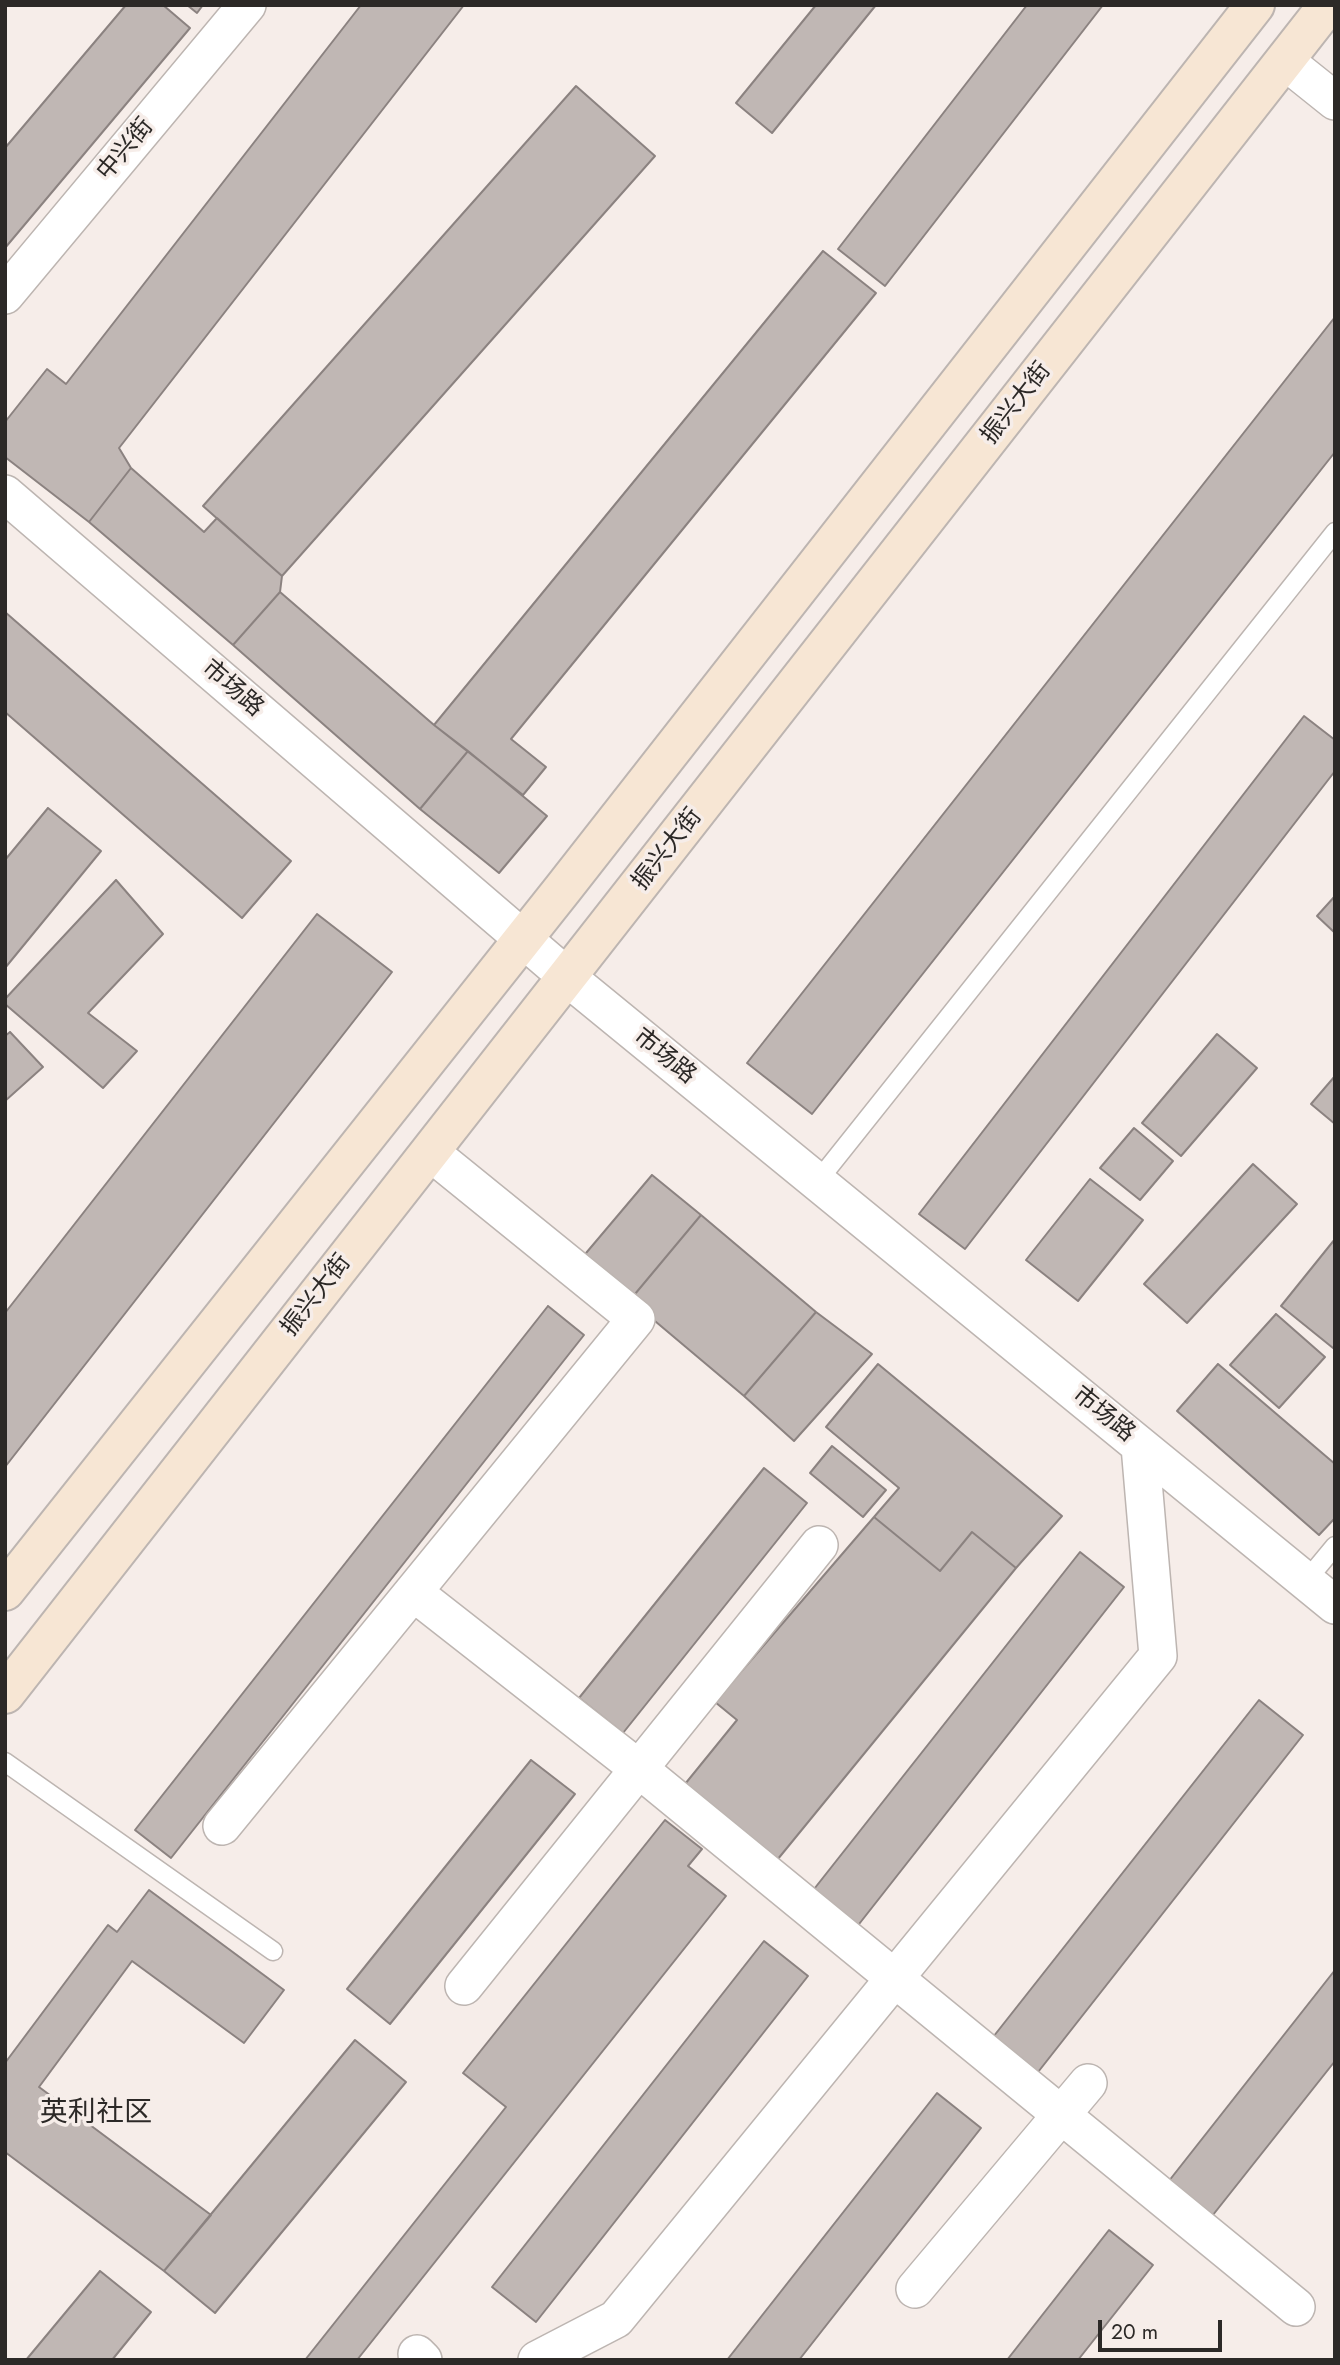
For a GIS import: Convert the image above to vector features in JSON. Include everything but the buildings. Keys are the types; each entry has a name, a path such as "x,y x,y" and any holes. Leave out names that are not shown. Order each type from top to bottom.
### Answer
{"street":[{"name":"中兴街","path":"5,295 247,5"},
{"path":"5,1591 523,939 1255,5"},
{"name":"振兴大街","path":"5,1694 1328,5"},
{"path":"1285,61 1335,101"},
{"name":"市场路","path":"5,494 568,978 1335,1605"},
{"path":"222,1826 636,1319 430,1152"},
{"path":"537,2360 616,2319 1158,1656 1140,1446"},
{"path":"464,1986 819,1545"},
{"path":"413,1592 639,1769 1296,2307"},
{"path":"915,2289 1088,2083"}],"lane":[{"path":"817,1182 1335,532"},
{"path":"1306,1581 1335,1546"},
{"path":"5,1762 273,1951"}],"district":[{"name":"英利社区","path":"96,2114"}]}
